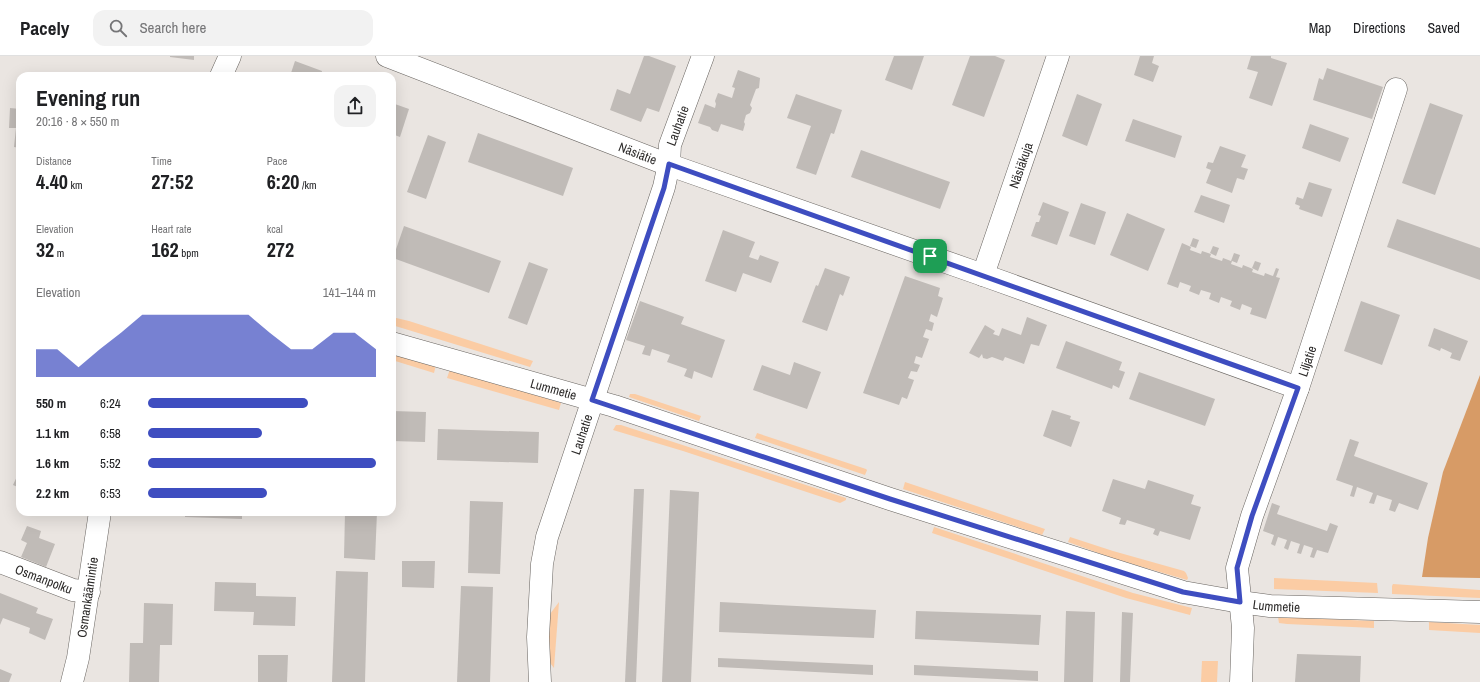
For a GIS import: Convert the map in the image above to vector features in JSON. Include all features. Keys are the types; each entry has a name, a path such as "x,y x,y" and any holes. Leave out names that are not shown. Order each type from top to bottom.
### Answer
{"street":[{"path":"223,72 230,56"},
{"name":"Näsiätie","path":"387,56 669,164 1298,388"},
{"name":"Lauhatie","path":"540,682 538,636 542,564 547,537 664,188 669,164 670,145 703,56"},
{"name":"Näsiäkuja","path":"982,275 1058,56"},
{"name":"Liljatie","path":"1241,682 1243,628 1237,568 1252,516 1298,388 1396,89"},
{"name":"Lummetie","path":"396,345 592,400 890,499 1183,592 1270,606 1480,612"},
{"name":"Osmankäämintie","path":"72,682 78,658 89,592 99,516"},
{"name":"Osmanpolku","path":"0,562 73,590 89,592"}],"shaded area":[{"path":"396,318 533,361 530,367 396,326"},
{"path":"396,354 436,365 434,373 396,361"},
{"path":"450,369 561,403 559,410 447,378"},
{"path":"1480,375 1480,578 1422,577 1428,538 1443,472"},
{"path":"630,394 635,394 701,416 699,421 629,397"},
{"path":"616,425 621,425 846,498 846,500 840,503 683,451 613,430"},
{"path":"757,433 867,470 865,475 755,438"},
{"path":"905,482 1045,529 1042,535 903,489"},
{"path":"934,527 1133,593 1192,608 1190,615 1126,598 932,533"},
{"path":"1070,537 1184,571 1188,578 1187,580 1112,558 1068,542"},
{"path":"1274,578 1377,583 1378,593 1274,589"},
{"path":"1393,584 1480,590 1480,598 1392,594"},
{"path":"559,602 554,668 543,654 544,622"},
{"path":"1278,617 1374,621 1374,628 1287,624 1279,623"},
{"path":"1429,622 1480,625 1480,633 1429,630"},
{"path":"1202,661 1218,661 1217,682 1201,682"}],"building":[{"path":"194,56 194,60 170,57"},
{"path":"644,56 649,56 676,66 659,112 647,108 641,122 610,110 617,89 630,94"},
{"path":"894,56 924,56 912,90 885,80"},
{"path":"970,56 995,56 1005,60 984,117 952,105"},
{"path":"1140,56 1154,56 1152,63 1159,66 1153,82 1134,75"},
{"path":"1251,56 1271,56 1271,58 1287,63 1272,106 1249,98 1258,72 1247,69"},
{"path":"295,61 322,71 322,72 291,72"},
{"path":"1327,68 1383,87 1372,119 1313,100 1319,78 1323,80"},
{"path":"738,70 760,78 759,88 756,89 750,105 752,108 750,113 746,115 743,131 721,124 718,132 712,130 710,127 698,123 705,104 715,108 715,101 718,93 732,98 735,88 732,87"},
{"path":"796,94 842,110 834,134 831,133 816,175 796,168 811,126 787,118"},
{"path":"1077,94 1102,104 1087,146 1062,136"},
{"path":"1430,103 1463,115 1435,195 1402,183"},
{"path":"396,104 409,109 400,137 396,136"},
{"path":"10,108 16,109 16,128 9,128"},
{"path":"1133,119 1182,136 1175,158 1125,141"},
{"path":"1310,124 1349,138 1340,162 1302,148"},
{"path":"16,128 16,147 14,147"},
{"path":"478,133 573,168 563,196 468,162"},
{"path":"428,135 446,142 426,199 407,192"},
{"path":"1220,146 1246,155 1241,167 1248,169 1244,180 1237,178 1232,193 1206,183 1211,170 1206,168 1208,162 1213,163"},
{"path":"861,150 950,182 940,209 851,177"},
{"path":"1309,182 1332,189 1322,217 1299,209 1300,206 1295,204 1297,197 1303,199"},
{"path":"1201,195 1230,205 1224,223 1194,212"},
{"path":"1043,202 1069,212 1057,245 1031,236 1036,222 1039,222 1041,216 1038,215"},
{"path":"1081,203 1106,212 1095,245 1069,236"},
{"path":"1127,213 1165,229 1148,271 1110,255"},
{"path":"1397,219 1480,248 1480,280 1387,247"},
{"path":"404,226 501,261 489,293 396,259 396,249"},
{"path":"723,230 755,242 749,257 758,260 760,255 779,262 771,283 743,273 736,292 705,281"},
{"path":"1193,238 1199,240 1196,248 1190,246"},
{"path":"1182,243 1191,247 1190,250 1201,254 1202,251 1211,254 1210,257 1222,261 1223,258 1231,261 1234,253 1240,255 1237,263 1232,261 1231,264 1242,268 1243,265 1253,269 1252,272 1264,276 1265,273 1273,276 1276,268 1279,269 1276,277 1280,278 1266,319 1250,314 1252,308 1242,304 1240,310 1230,306 1232,301 1221,297 1219,303 1209,299 1211,293 1201,290 1199,295 1189,291 1191,286 1180,282 1178,288 1167,284"},
{"path":"1213,246 1219,248 1216,256 1210,253"},
{"path":"1255,261 1261,263 1258,271 1252,268"},
{"path":"529,262 548,269 527,325 508,318"},
{"path":"825,268 850,277 843,296 840,294 827,331 802,322 816,285 818,286"},
{"path":"905,276 940,288 938,296 943,298 937,317 931,314 929,321 934,323 932,331 926,329 923,337 929,339 922,358 916,356 914,363 920,365 917,372 911,371 908,378 914,380 907,399 902,397 899,405 863,393"},
{"path":"640,301 684,317 681,324 725,340 712,378 694,371 692,379 684,376 687,369 667,362 670,355 652,349 650,356 642,354 645,346 626,340"},
{"path":"1361,301 1400,315 1382,365 1344,351"},
{"path":"1027,317 1047,325 1039,346 1031,344 1024,364 1005,357 1003,361 992,357 987,359 983,358 982,354 979,358 969,353 985,325 995,331 993,334 999,336 1002,328 1021,335"},
{"path":"1434,328 1468,341 1460,361 1450,358 1452,353 1441,348 1440,351 1428,346"},
{"path":"1066,341 1122,362 1119,370 1125,372 1119,388 1113,385 1112,389 1056,368"},
{"path":"794,362 821,372 807,409 753,390 762,365 790,375"},
{"path":"1139,372 1215,399 1205,426 1129,399"},
{"path":"1052,410 1071,416 1070,419 1080,422 1071,447 1043,436"},
{"path":"396,411 426,412 425,442 396,441"},
{"path":"438,429 539,432 538,463 437,460"},
{"path":"1350,439 1359,442 1354,456 1428,483 1418,510 1399,503 1395,512 1389,510 1392,500 1377,495 1374,504 1369,503 1373,493 1357,487 1354,497 1350,496 1353,486 1336,480"},
{"path":"16,479 16,486 13,485"},
{"path":"1113,479 1145,489 1148,480 1194,495 1191,504 1201,507 1190,540 1160,531 1158,536 1153,534 1155,529 1127,520 1125,525 1119,524 1121,518 1102,511"},
{"path":"634,489 644,489 636,682 625,682"},
{"path":"670,490 699,492 691,682 662,682"},
{"path":"470,501 503,502 500,574 468,573"},
{"path":"1272,503 1280,506 1277,514 1327,531 1330,523 1338,526 1328,553 1317,550 1314,558 1310,557 1313,548 1304,545 1301,554 1297,553 1300,544 1291,541 1288,550 1284,548 1287,540 1278,537 1275,546 1271,544 1274,535 1263,531"},
{"path":"242,516 242,519 185,517"},
{"path":"345,516 377,516 375,560 344,558"},
{"path":"27,526 41,531 39,538 55,544 46,567 21,557 27,543 21,540"},
{"path":"402,561 435,561 434,588 402,587"},
{"path":"336,571 368,572 365,682 332,682"},
{"path":"215,582 256,583 256,596 296,597 295,626 253,625 254,612 214,611"},
{"path":"461,586 493,587 490,682 457,682"},
{"path":"0,593 38,608 36,613 53,619 45,640 29,633 30,628 3,618 0,625"},
{"path":"720,602 876,610 874,638 719,632"},
{"path":"144,603 173,604 172,645 160,645 159,682 129,682 130,643 143,643"},
{"path":"916,611 1041,615 1039,645 915,639"},
{"path":"1066,611 1095,612 1093,682 1064,682"},
{"path":"1122,612 1133,613 1130,682 1120,682"},
{"path":"1297,654 1361,656 1360,682 1295,682"},
{"path":"258,655 288,655 287,682 258,682"},
{"path":"718,658 873,665 873,675 718,667"},
{"path":"914,665 1038,671 1038,681 914,675"},
{"path":"0,669 12,674 9,682 0,682"}],"route":[{"path":"669,164 930,256 1298,388 1252,516 1237,568 1240,602 1183,592 890,499 614,406 592,400 664,188 669,164"}]}
